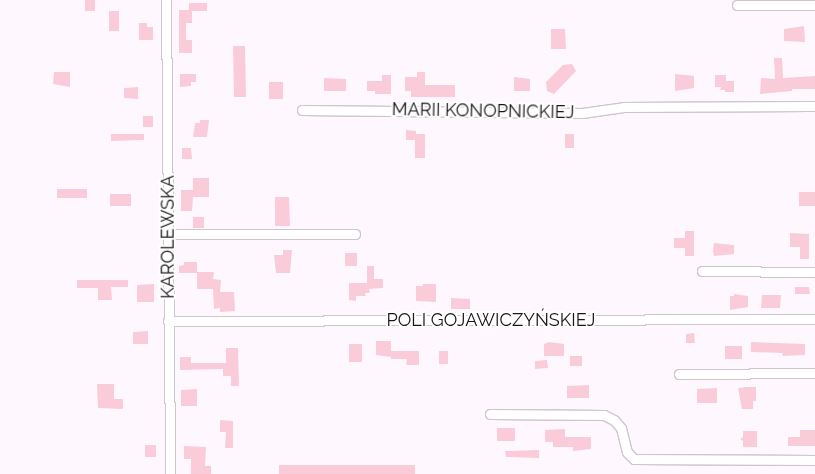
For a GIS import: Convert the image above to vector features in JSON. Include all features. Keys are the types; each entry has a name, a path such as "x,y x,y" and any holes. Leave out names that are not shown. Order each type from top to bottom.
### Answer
{"street":[{"name":"KAROLEWSKA","path":"166,0 170,474"},
{"path":"736,5 815,5"},
{"name":"MARII KONOPNICKIEJ","path":"302,110 582,112 624,107 815,106"},
{"path":"168,234 355,234"},
{"path":"702,271 815,272"},
{"name":"POLI GOJAWICZYŃSKIEJ","path":"168,321 815,319"},
{"path":"679,374 815,373"},
{"path":"490,414 604,415 614,420 621,428 627,452 634,459 815,460"}],"building":[{"path":"85,0 95,0 95,11 85,11"},
{"path":"189,3 207,3 207,11 192,11 192,23 186,23 186,40 192,40 192,53 179,53 179,10 189,10"},
{"path":"109,11 119,11 119,31 109,31"},
{"path":"139,23 147,23 147,27 153,27 153,40 139,40"},
{"path":"804,26 805,42 784,41 784,29"},
{"path":"551,29 565,29 566,49 551,49"},
{"path":"233,46 245,46 246,97 234,97"},
{"path":"774,58 782,58 783,78 815,76 815,89 792,89 792,91 760,94 761,78 775,79"},
{"path":"572,64 576,71 554,94 547,91 546,82 563,65"},
{"path":"54,72 70,72 70,87 53,84"},
{"path":"417,72 425,72 425,85 455,85 455,97 411,97 411,91 405,91 405,77 417,77"},
{"path":"180,74 196,74 196,82 191,82 191,86 180,87"},
{"path":"675,74 694,76 694,88 675,91"},
{"path":"382,75 391,75 391,94 375,94 375,91 367,91 367,81 382,81"},
{"path":"715,75 726,75 726,81 734,81 734,92 725,92 725,90 720,90 721,87 715,87"},
{"path":"514,77 530,79 530,91 514,91"},
{"path":"324,78 346,79 346,91 324,91"},
{"path":"269,82 283,82 283,99 269,99"},
{"path":"138,87 138,99 124,98 124,88"},
{"path":"143,116 153,116 153,127 143,127"},
{"path":"200,120 209,120 207,137 193,137 195,123 200,123"},
{"path":"406,130 416,131 416,134 425,134 425,158 415,158 415,140 406,140"},
{"path":"111,134 144,134 144,140 111,141"},
{"path":"565,134 574,134 574,148 565,148"},
{"path":"182,148 191,148 192,159 182,159"},
{"path":"193,178 209,178 209,197 193,197 192,211 181,211 181,190 193,190"},
{"path":"57,189 87,189 87,198 57,198"},
{"path":"799,192 815,192 815,206 799,206"},
{"path":"110,194 131,194 131,206 110,206"},
{"path":"275,197 289,197 290,226 275,226"},
{"path":"193,217 204,217 204,228 193,228"},
{"path":"685,231 694,231 694,256 685,256 685,248 674,248 674,238 685,238"},
{"path":"790,233 809,234 809,259 800,259 800,247 790,247"},
{"path":"714,243 734,245 734,254 714,256"},
{"path":"283,250 292,250 290,273 276,273 274,255 283,255"},
{"path":"345,253 357,253 357,266 345,266"},
{"path":"184,262 197,262 197,273 179,273 179,266 184,265"},
{"path":"367,266 374,266 374,279 383,279 383,288 369,289 370,293 365,293 366,296 356,296 356,301 349,300 349,283 367,283"},
{"path":"197,272 214,272 213,279 221,280 220,292 234,292 235,311 220,312 220,308 214,309 213,289 197,289"},
{"path":"77,280 128,280 128,287 111,287 112,300 98,300 98,288 77,288"},
{"path":"154,284 154,302 137,302 137,285"},
{"path":"423,284 436,284 436,302 416,301 416,286 423,286"},
{"path":"795,287 809,287 810,294 795,294"},
{"path":"734,294 748,296 748,307 730,310 730,296 734,296"},
{"path":"762,295 781,295 780,308 761,308"},
{"path":"451,298 470,299 470,309 451,309"},
{"path":"148,331 148,344 133,344 133,332"},
{"path":"694,333 695,343 686,343 686,334"},
{"path":"376,341 391,341 391,357 376,355"},
{"path":"549,342 564,344 564,356 544,356 544,344"},
{"path":"751,342 805,344 805,355 783,356 782,353 751,352"},
{"path":"349,344 362,344 362,362 349,362"},
{"path":"725,346 742,346 742,359 725,359"},
{"path":"226,348 238,348 239,386 231,386 231,376 223,376 223,369 180,370 180,357 191,357 191,363 226,363"},
{"path":"391,351 419,351 419,365 406,365 407,359 391,359"},
{"path":"439,351 448,351 448,364 439,364"},
{"path":"570,356 582,356 582,366 570,366"},
{"path":"547,360 548,368 535,369 535,361"},
{"path":"97,384 114,384 114,399 123,399 123,409 98,408"},
{"path":"589,385 589,398 567,398 567,386"},
{"path":"756,387 756,401 753,401 753,409 742,409 738,388"},
{"path":"717,388 717,403 697,403 697,389"},
{"path":"197,389 197,406 181,406 181,390"},
{"path":"220,420 233,421 233,448 225,448 226,432 220,432"},
{"path":"497,428 515,428 515,441 497,441"},
{"path":"565,429 565,437 591,437 591,449 573,451 573,447 553,447 553,442 545,442 545,430"},
{"path":"800,430 815,430 815,446 788,446 788,437 800,437"},
{"path":"743,431 757,431 757,447 743,447 743,441 740,439 743,437"},
{"path":"145,445 156,445 156,457 145,457"},
{"path":"184,446 206,447 205,466 211,466 211,474 191,474 191,459 184,459"},
{"path":"539,450 539,458 506,457 505,451"},
{"path":"279,465 415,465 415,474 279,474"}]}
